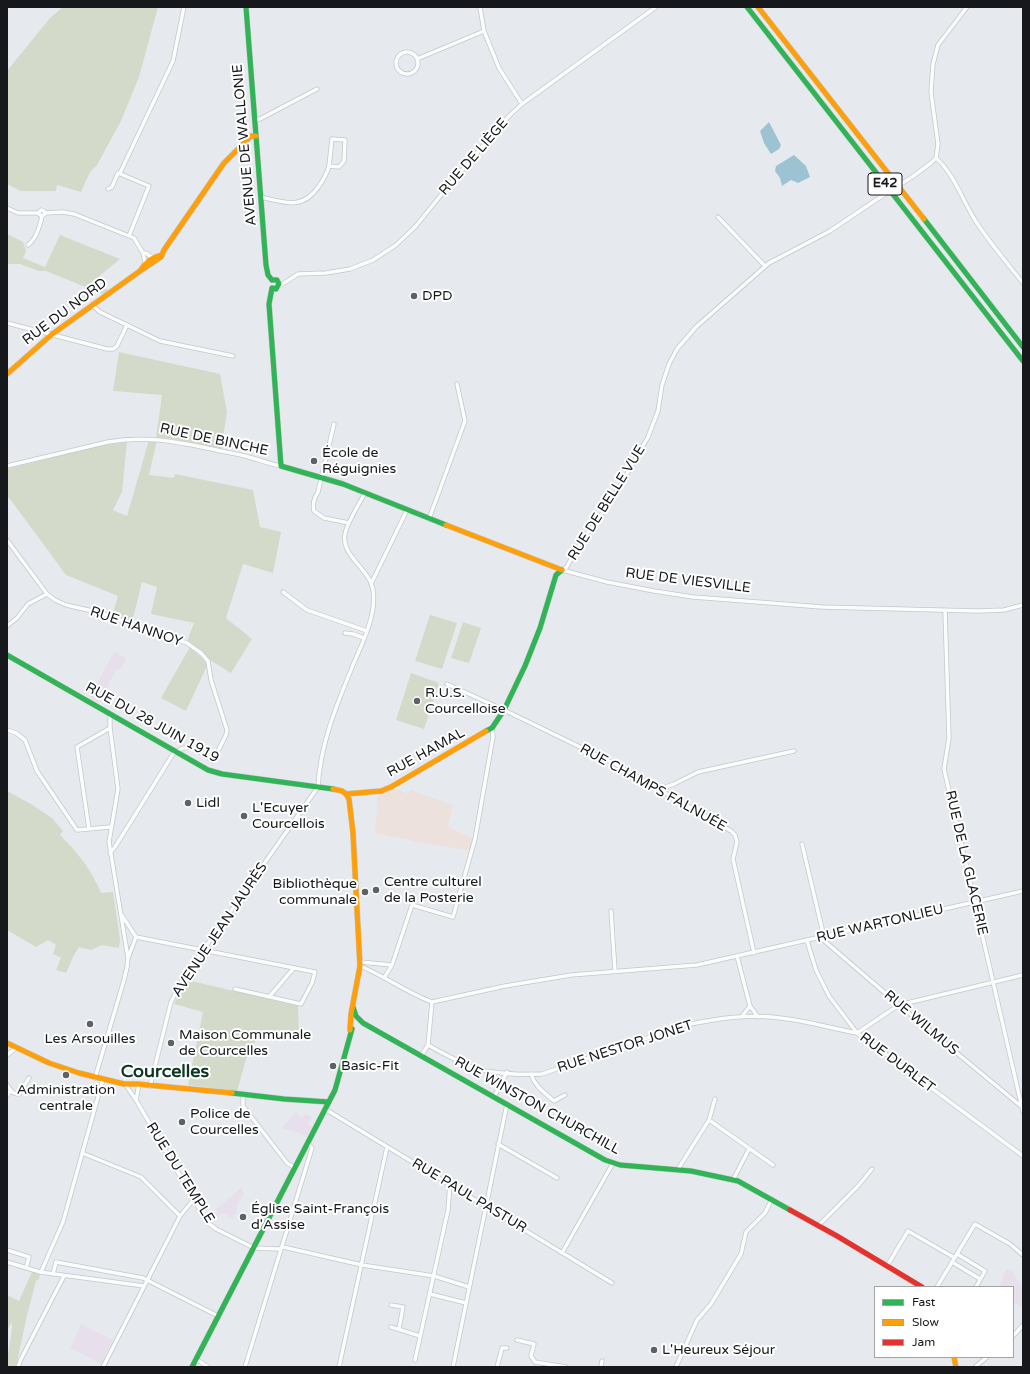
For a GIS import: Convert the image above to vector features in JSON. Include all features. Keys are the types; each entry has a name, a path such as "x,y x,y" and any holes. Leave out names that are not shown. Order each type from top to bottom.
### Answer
{"main road":[{"name":"AVENUE DE WALLONIE","path":"246,7 267,270 268,275 276,283"},
{"name":"E42","path":"747,7 1023,361"},
{"name":"E42","path":"758,7 1023,348"},
{"name":"RUE DU NORD","path":"7,374 51,335 162,255 224,163 251,136 256,136"},
{"name":"RUE DU NORD","path":"140,271 145,262 153,262"},
{"name":"AVENUE DE WALLONIE","path":"272,288 269,283 276,283"},
{"path":"276,283 274,289 272,288 269,304 281,466"},
{"name":"RUE DE BINCHE","path":"281,466 365,493"},
{"name":"RUE DE VIESVILLE","path":"365,493 562,570"},
{"name":"RUE HAMAL","path":"346,794 377,792 390,788 492,728 504,710 522,672 540,628 556,575 562,570"},
{"name":"RUE DU 28 JUIN 1919","path":"7,655 208,770 222,774 342,791 346,794"},
{"path":"192,1367 335,1090 350,1026 354,1020 351,1014 360,964 352,833 349,799 346,794"},
{"name":"RUE WINSTON CHURCHILL","path":"354,1020 360,1019 363,1023 613,1163 620,1165 678,1169 733,1180 772,1199 920,1286"},
{"path":"7,1044 52,1063 95,1078 125,1084 210,1090 243,1095 329,1102"}],"street":[{"path":"108,189 112,187 118,173 120,173 173,62 184,7"},
{"path":"480,7 484,31 499,68 522,104"},
{"name":"RUE DE LIÈGE","path":"276,283 286,282 298,274 326,273 350,269 373,260 396,245 415,227 503,122 522,104 656,7"},
{"path":"967,7 938,45 933,64 931,92 938,144 936,158 950,175 975,219 1023,284"},
{"path":"418,59 484,31"},
{"path":"402,53 412,53 418,59 418,68 411,74 404,74 400,72 396,66 397,59 402,53"},
{"path":"255,120 260,119 317,89"},
{"path":"261,197 285,203 297,203 310,197 328,172 332,139 345,140 344,161 342,165 339,167 329,166"},
{"name":"RUE DE BELLE VUE","path":"562,570 566,568 582,542 612,500 648,437 658,411 665,373 677,349 696,327 765,266 830,231 912,177 936,158"},
{"path":"120,173 149,186 129,236"},
{"path":"7,208 18,213 38,213 41,210 44,211 39,230 32,242 28,245"},
{"path":"43,214 63,212 74,214 134,238 143,253 153,262"},
{"path":"718,217 765,266"},
{"path":"143,253 145,262 153,262"},
{"path":"92,304 100,312 160,341 233,356"},
{"path":"7,323 107,349 113,349 117,346 127,326"},
{"path":"429,519 465,421 457,384"},
{"path":"334,424 318,492 314,498 312,507 314,511 324,518 349,524"},
{"name":"RUE DE BINCHE","path":"7,466 108,442 123,439 142,438 175,442 244,456 265,463 281,466"},
{"path":"318,787 318,775 324,746 345,685 371,618 373,605 372,584 349,552 344,541 345,532 365,493"},
{"path":"372,584 407,510"},
{"name":"RUE HANNOY","path":"7,540 47,594 55,600 66,605 97,612 187,643 201,653 208,661 211,680 227,730 226,735 213,761 190,747 185,747 176,752"},
{"name":"RUE DE VIESVILLE","path":"562,570 606,582 654,592 693,597 822,607 1004,610 1023,605"},
{"path":"284,592 307,610 367,631"},
{"path":"7,626 17,618 28,604 47,594"},
{"name":"RUE DE LA GLACERIE","path":"945,610 949,738 944,769 1023,1112"},
{"path":"345,633 364,638"},
{"path":"447,684 504,710"},
{"name":"RUE CHAMPS FALNUÉE","path":"504,710 617,764 731,831 735,835 737,842 737,848 733,859 754,953"},
{"path":"110,714 110,728 118,789 110,827 109,842 128,958"},
{"path":"89,829 77,747 110,728"},
{"path":"384,978 392,965 412,905 452,917 475,839 493,737 492,728"},
{"path":"7,730 16,733 25,740 37,771 77,830 110,827"},
{"path":"660,789 674,784 695,773 794,751"},
{"path":"110,853 173,754 176,752"},
{"name":"AVENUE JEAN JAURÈS","path":"150,1086 171,1002 183,979 318,787"},
{"path":"802,844 822,938"},
{"name":"RUE WARTONLIEU","path":"432,1002 505,986 570,975 697,965 822,938 1023,891"},
{"path":"611,910 615,972"},
{"path":"120,912 136,937 205,949 315,972 312,983 301,1004 235,990"},
{"path":"95,1078 124,980 128,958 136,937"},
{"name":"RUE WILMUS","path":"822,938 899,1005 1022,1107"},
{"name":"RUE DURLET","path":"807,941 816,970 829,996 857,1033 1023,1156"},
{"path":"737,956 750,1006 758,1017"},
{"path":"360,964 392,965"},
{"path":"360,964 406,991 432,1002 428,1045 421,1056"},
{"path":"269,998 294,968"},
{"path":"857,1033 899,1005 1023,975"},
{"path":"742,1016 750,1006"},
{"name":"RUE NESTOR JONET","path":"428,1045 472,1067 485,1070 542,1074 682,1026 742,1016 788,1019 857,1033"},
{"path":"7,1055 16,1048"},
{"path":"494,1097 507,1072"},
{"name":"RUE NESTOR JONET","path":"531,1074 539,1089 554,1101 565,1095"},
{"path":"7,1085 10,1091 14,1094 19,1094 29,1078"},
{"path":"41,1272 63,1222 103,1079"},
{"name":"RUE DU TEMPLE","path":"125,1084 136,1100 207,1222 216,1229 254,1248"},
{"path":"136,1100 139,1084"},
{"path":"7,1096 10,1091"},
{"path":"243,1095 243,1106 287,1162 295,1168"},
{"path":"678,1169 709,1120 715,1099"},
{"path":"453,1367 507,1104"},
{"name":"RUE PAUL PASTUR","path":"325,1109 612,1283"},
{"path":"709,1120 773,1165"},
{"path":"245,1367 283,1247 312,1148 308,1143"},
{"path":"498,1144 557,1178"},
{"path":"339,1367 387,1147"},
{"path":"733,1180 749,1148"},
{"path":"82,1153 141,1177 180,1216"},
{"path":"562,1253 613,1163"},
{"path":"818,1226 858,1186 872,1169"},
{"path":"415,1360 448,1210 450,1184"},
{"path":"103,1367 180,1216 194,1199"},
{"path":"676,1367 697,1320 710,1304 741,1254 746,1232 765,1212 772,1199"},
{"path":"938,1286 976,1224 1010,1244 1023,1255"},
{"path":"887,1266 908,1231 980,1279"},
{"path":"254,1248 279,1249 283,1247 362,1265 434,1276 469,1287"},
{"path":"7,1250 29,1257 26,1268"},
{"path":"957,1254 985,1270 976,1286"},
{"path":"7,1262 41,1272 144,1286"},
{"path":"53,1274 56,1262 143,1278 218,1316"},
{"path":"18,1367 64,1276"},
{"path":"430,1294 466,1303"},
{"path":"391,1304 403,1307 399,1329"},
{"path":"1014,1335 1023,1325"},
{"path":"391,1327 420,1336"},
{"path":"517,1340 534,1344 531,1356 535,1362 534,1367"},
{"path":"497,1367 502,1348 507,1348"},
{"path":"975,1367 986,1358"},
{"path":"196,1360 208,1367"},
{"path":"601,1367 602,1361"},
{"path":"535,1362 566,1367"}],"shaded area":[{"path":"114,652 127,658 120,670 117,669 98,703 89,698"},
{"path":"393,788 409,794 410,790 453,805 448,827 477,840 473,851 375,833 378,789"},
{"path":"296,1112 302,1118 305,1114 312,1117 308,1124 312,1127 307,1136 282,1128"},
{"path":"241,1188 245,1194 237,1206 238,1207 233,1219 222,1213 210,1222 207,1219 218,1212 216,1209"},
{"path":"1006,1269 1011,1270 1023,1288 1023,1308 1014,1303 1014,1286 999,1286"},
{"path":"81,1324 113,1340 101,1364 70,1348"}],"green space":[{"path":"63,7 158,7 139,77 121,121 97,165 90,172 81,192 57,185 56,191 21,191 7,184 7,71 50,18"},
{"path":"7,234 23,242 26,251 23,258 45,267 60,235 120,259 92,282 109,290 103,294 46,271 39,271 20,264 7,264"},
{"path":"119,352 220,374 227,412 221,450 171,439 156,438 162,395 113,391"},
{"path":"149,440 157,440 149,475 174,478 175,474 253,490 260,527 281,532 273,573 243,564 226,618 252,639 231,673 210,660 187,642 194,623 151,614 157,587 142,582 132,622 112,615 118,596 66,575 7,497 7,469 99,446 127,442 122,492 113,510 127,516"},
{"name":"R.U.S. Courcelloise","path":"430,615 457,623 442,669 415,661"},
{"path":"463,622 481,628 469,663 451,658"},
{"path":"190,647 204,660 207,666 186,711 161,698"},
{"name":"R.U.S. Courcelloise","path":"411,673 439,683 424,729 396,720"},
{"path":"7,791 31,804 52,818 63,831 60,835 73,848 88,869 101,893 113,892 120,940 119,948 102,945 91,950 79,947 66,973 56,970 61,958 53,954 56,945 48,940 36,947 7,930"},
{"path":"187,980 298,1006 299,1034 263,1033 249,1049 237,1091 188,1085 203,1012 174,1004"},
{"path":"32,1272 40,1274 39,1279 36,1281 27,1315 16,1367 7,1367 12,1322 7,1330 7,1295 19,1301"}],"water":[{"path":"769,122 781,145 779,149 771,154 764,143 760,131"},
{"path":"794,155 806,166 810,177 798,183 791,180 782,186 780,178 775,171 776,166"}],"traffic: fast":[{"path":"246,7 266,265 268,275 272,280"},
{"path":"747,7 1023,361"},
{"path":"924,219 1023,347"},
{"path":"272,280 277,280 279,284 276,289 272,288"},
{"path":"272,288 269,304 281,466 343,484 446,525"},
{"path":"486,731 492,728 504,710 525,666 540,628 556,575 562,570"},
{"path":"7,655 208,770 222,774 333,789"},
{"path":"353,1007 356,1016 363,1023 605,1160 620,1165 691,1171 738,1181 790,1210"},
{"path":"192,1367 335,1090 352,1029"},
{"path":"232,1093 329,1102"}],"traffic: slow":[{"path":"758,7 924,219"},
{"path":"162,255 158,256 149,261 140,271 161,257 164,250 224,163 251,136 256,136"},
{"path":"7,374 51,335 140,271"},
{"path":"446,525 562,570"},
{"path":"346,794 381,791 391,787 486,731"},
{"path":"333,789 342,791 349,799 353,833 360,966 351,1014 350,1030"},
{"path":"7,1043 49,1063 79,1073 124,1084 232,1093"},
{"path":"954,1358 956,1367"}],"traffic: jam":[{"path":"790,1210 837,1236 920,1286"}],"place":[{"name":"DPD","path":"414,296"},
{"name":"École de Réguignies","path":"314,461"},
{"name":"R.U.S. Courcelloise","path":"417,701"},
{"name":"Lidl","path":"188,803"},
{"name":"L'Ecuyer Courcellois","path":"244,816"},
{"name":"Centre culturel de la Posterie","path":"376,890"},
{"name":"Bibliothèque communale","path":"365,892"},
{"name":"Les Arsouilles","path":"90,1024"},
{"name":"Maison Communale de Courcelles","path":"171,1043"},
{"name":"Basic-Fit","path":"333,1066"},
{"name":"Administration centrale","path":"66,1075"},
{"name":"Police de Courcelles","path":"182,1122"},
{"name":"Église Saint-François d'Assise","path":"243,1217"},
{"name":"L'Heureux Séjour","path":"654,1350"}],"district":[{"name":"Courcelles","path":"165,1072"}]}
